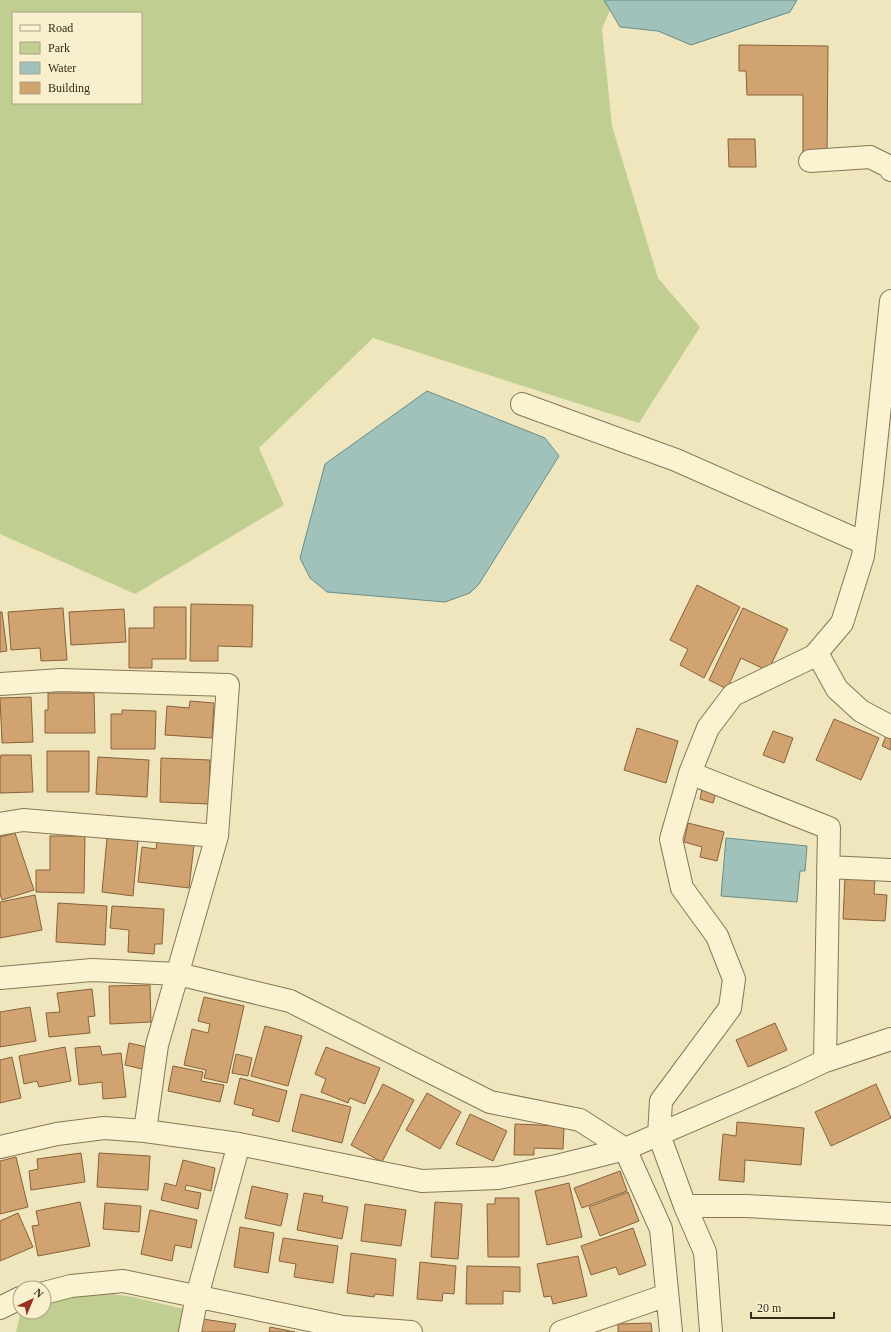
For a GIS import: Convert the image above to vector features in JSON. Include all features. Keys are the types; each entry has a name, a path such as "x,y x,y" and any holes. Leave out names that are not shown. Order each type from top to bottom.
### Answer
{"street":[{"path":"810,161 870,157 890,167 891,170"},
{"path":"711,1332 705,1252 685,1206 659,1135 661,1101 730,1008 734,978 717,936 682,888 671,839 690,773 708,728 734,695 814,656 842,623 863,556 891,301"},
{"path":"522,404 676,460 864,542"},
{"path":"817,653 837,689 861,711 891,727"},
{"path":"0,684 61,680 228,685 217,836 158,1046 145,1131"},
{"path":"690,773 829,828 825,1061"},
{"path":"0,824 23,820 217,836"},
{"path":"828,867 891,870"},
{"path":"0,978 92,970 178,974 290,1001 490,1102 580,1120 624,1149 661,1228 671,1332"},
{"path":"0,1147 57,1134 104,1128 145,1131 239,1144 422,1181 498,1178 561,1165 624,1149 659,1135 825,1061 891,1039"},
{"path":"190,1332 197,1296 239,1144"},
{"path":"685,1206 746,1206 891,1214"},
{"path":"52,1291 71,1286 123,1281 197,1296 343,1330 411,1332"},
{"path":"561,1332 667,1295"},
{"path":"0,1308 12,1302"}],"green space":[{"path":"0,0 614,0 602,29 612,126 658,278 700,327 639,423 373,338 259,448 284,505 135,594 0,534"},
{"path":"99,1292 133,1297 184,1309 179,1332 16,1332 19,1320 52,1320 52,1301 65,1297"}],"water":[{"path":"604,0 797,0 790,12 691,45 658,31 620,27"},
{"path":"427,391 545,438 559,456 479,584 470,593 445,602 327,592 310,578 300,558 325,464"},
{"path":"726,838 807,846 805,871 800,871 797,902 721,896"}],"building":[{"path":"739,45 828,46 827,154 803,153 803,95 747,95 746,71 739,71"},
{"path":"728,139 755,139 756,167 729,167"},
{"path":"697,585 740,607 704,678 680,665 688,649 670,640"},
{"path":"191,604 253,605 252,647 218,646 218,661 190,661"},
{"path":"154,607 186,607 186,659 152,659 152,668 129,668 129,628 154,628"},
{"path":"63,608 67,660 41,661 40,648 11,650 8,612"},
{"path":"743,608 788,629 768,671 741,658 727,689 709,680"},
{"path":"124,609 126,642 71,645 69,612"},
{"path":"0,612 2,612 7,651 0,652"},
{"path":"48,693 94,693 95,733 45,733 45,710 48,710"},
{"path":"31,697 33,742 2,743 0,698"},
{"path":"190,701 214,703 212,738 165,735 167,706 189,708"},
{"path":"122,710 156,711 155,749 111,749 111,714 122,714"},
{"path":"834,719 879,738 861,780 816,760"},
{"path":"637,728 678,741 666,783 624,770"},
{"path":"773,731 793,738 784,763 763,755"},
{"path":"887,733 891,734 891,750 882,746"},
{"path":"47,751 89,751 89,792 47,792"},
{"path":"1,755 31,755 33,792 0,793"},
{"path":"98,757 149,760 147,797 96,794"},
{"path":"161,758 210,760 209,804 160,802"},
{"path":"702,789 716,793 713,803 700,799"},
{"path":"688,823 724,832 717,861 700,857 702,847 684,842"},
{"path":"15,833 34,890 2,900 0,894 0,837"},
{"path":"50,836 85,836 84,893 36,892 36,870 50,870"},
{"path":"107,838 138,841 133,896 102,892"},
{"path":"157,841 194,845 189,888 138,882 142,847 156,849"},
{"path":"845,877 875,879 874,894 887,895 885,921 843,919"},
{"path":"35,895 42,930 0,938 0,902"},
{"path":"58,903 107,906 105,945 56,942"},
{"path":"112,906 164,909 162,944 155,944 154,954 128,952 129,930 110,928"},
{"path":"150,985 151,1022 110,1024 109,986"},
{"path":"92,989 95,1016 88,1017 90,1033 49,1037 46,1013 60,1012 57,993"},
{"path":"204,997 244,1006 227,1083 204,1078 206,1070 184,1065 192,1029 208,1033 210,1024 198,1021"},
{"path":"30,1007 36,1041 0,1047 0,1012"},
{"path":"775,1023 787,1050 748,1067 736,1040"},
{"path":"265,1026 302,1036 288,1086 251,1076"},
{"path":"129,1043 147,1047 142,1069 125,1065"},
{"path":"100,1046 102,1055 121,1053 126,1097 103,1099 102,1082 79,1085 75,1048"},
{"path":"65,1047 71,1081 39,1087 37,1081 24,1084 19,1056"},
{"path":"326,1047 380,1068 365,1104 350,1098 348,1103 321,1092 326,1079 315,1074"},
{"path":"236,1054 252,1058 248,1076 232,1073"},
{"path":"12,1057 21,1098 0,1103 0,1060"},
{"path":"173,1066 203,1072 201,1081 224,1085 220,1102 168,1091"},
{"path":"240,1078 287,1091 279,1122 252,1115 254,1109 234,1104"},
{"path":"383,1084 414,1100 382,1162 351,1145"},
{"path":"876,1084 891,1118 831,1146 815,1112"},
{"path":"427,1093 461,1112 440,1149 406,1130"},
{"path":"301,1094 351,1107 342,1143 292,1131"},
{"path":"470,1114 507,1131 493,1161 456,1144"},
{"path":"737,1122 804,1128 801,1165 745,1160 744,1182 719,1180 723,1134 736,1136"},
{"path":"515,1124 564,1126 563,1149 534,1148 534,1155 514,1155"},
{"path":"81,1153 85,1182 31,1190 29,1171 38,1169 37,1159"},
{"path":"99,1153 150,1156 148,1190 97,1187"},
{"path":"16,1157 28,1207 0,1214 0,1161"},
{"path":"183,1160 215,1168 211,1191 186,1185 185,1190 201,1193 198,1209 161,1200 165,1183 176,1186"},
{"path":"620,1171 627,1191 582,1208 574,1188"},
{"path":"569,1183 582,1237 547,1245 535,1191"},
{"path":"252,1186 288,1194 281,1226 245,1218"},
{"path":"628,1192 639,1221 600,1236 589,1207"},
{"path":"304,1193 323,1196 322,1202 348,1207 342,1239 297,1230"},
{"path":"495,1198 519,1198 519,1257 488,1257 487,1204 495,1204"},
{"path":"80,1202 90,1246 38,1256 32,1226 39,1225 36,1211"},
{"path":"435,1202 462,1204 458,1259 431,1257"},
{"path":"105,1203 141,1206 139,1232 103,1229"},
{"path":"365,1204 406,1210 401,1246 361,1241"},
{"path":"150,1210 197,1220 191,1248 175,1245 172,1261 141,1254"},
{"path":"18,1213 33,1247 0,1261 0,1221"},
{"path":"240,1227 274,1233 268,1273 234,1267"},
{"path":"633,1228 646,1265 619,1275 616,1267 591,1275 581,1246"},
{"path":"283,1238 338,1246 333,1283 294,1277 296,1264 279,1261"},
{"path":"351,1253 396,1259 393,1296 375,1294 374,1297 347,1293"},
{"path":"578,1256 587,1296 553,1304 551,1296 544,1297 537,1264"},
{"path":"420,1262 456,1266 454,1294 443,1293 442,1301 417,1299"},
{"path":"467,1266 520,1267 520,1292 503,1291 503,1304 466,1304"},
{"path":"203,1319 236,1324 234,1332 201,1332"},
{"path":"651,1323 652,1332 618,1332 618,1324"},
{"path":"270,1327 295,1332 269,1332"}]}
